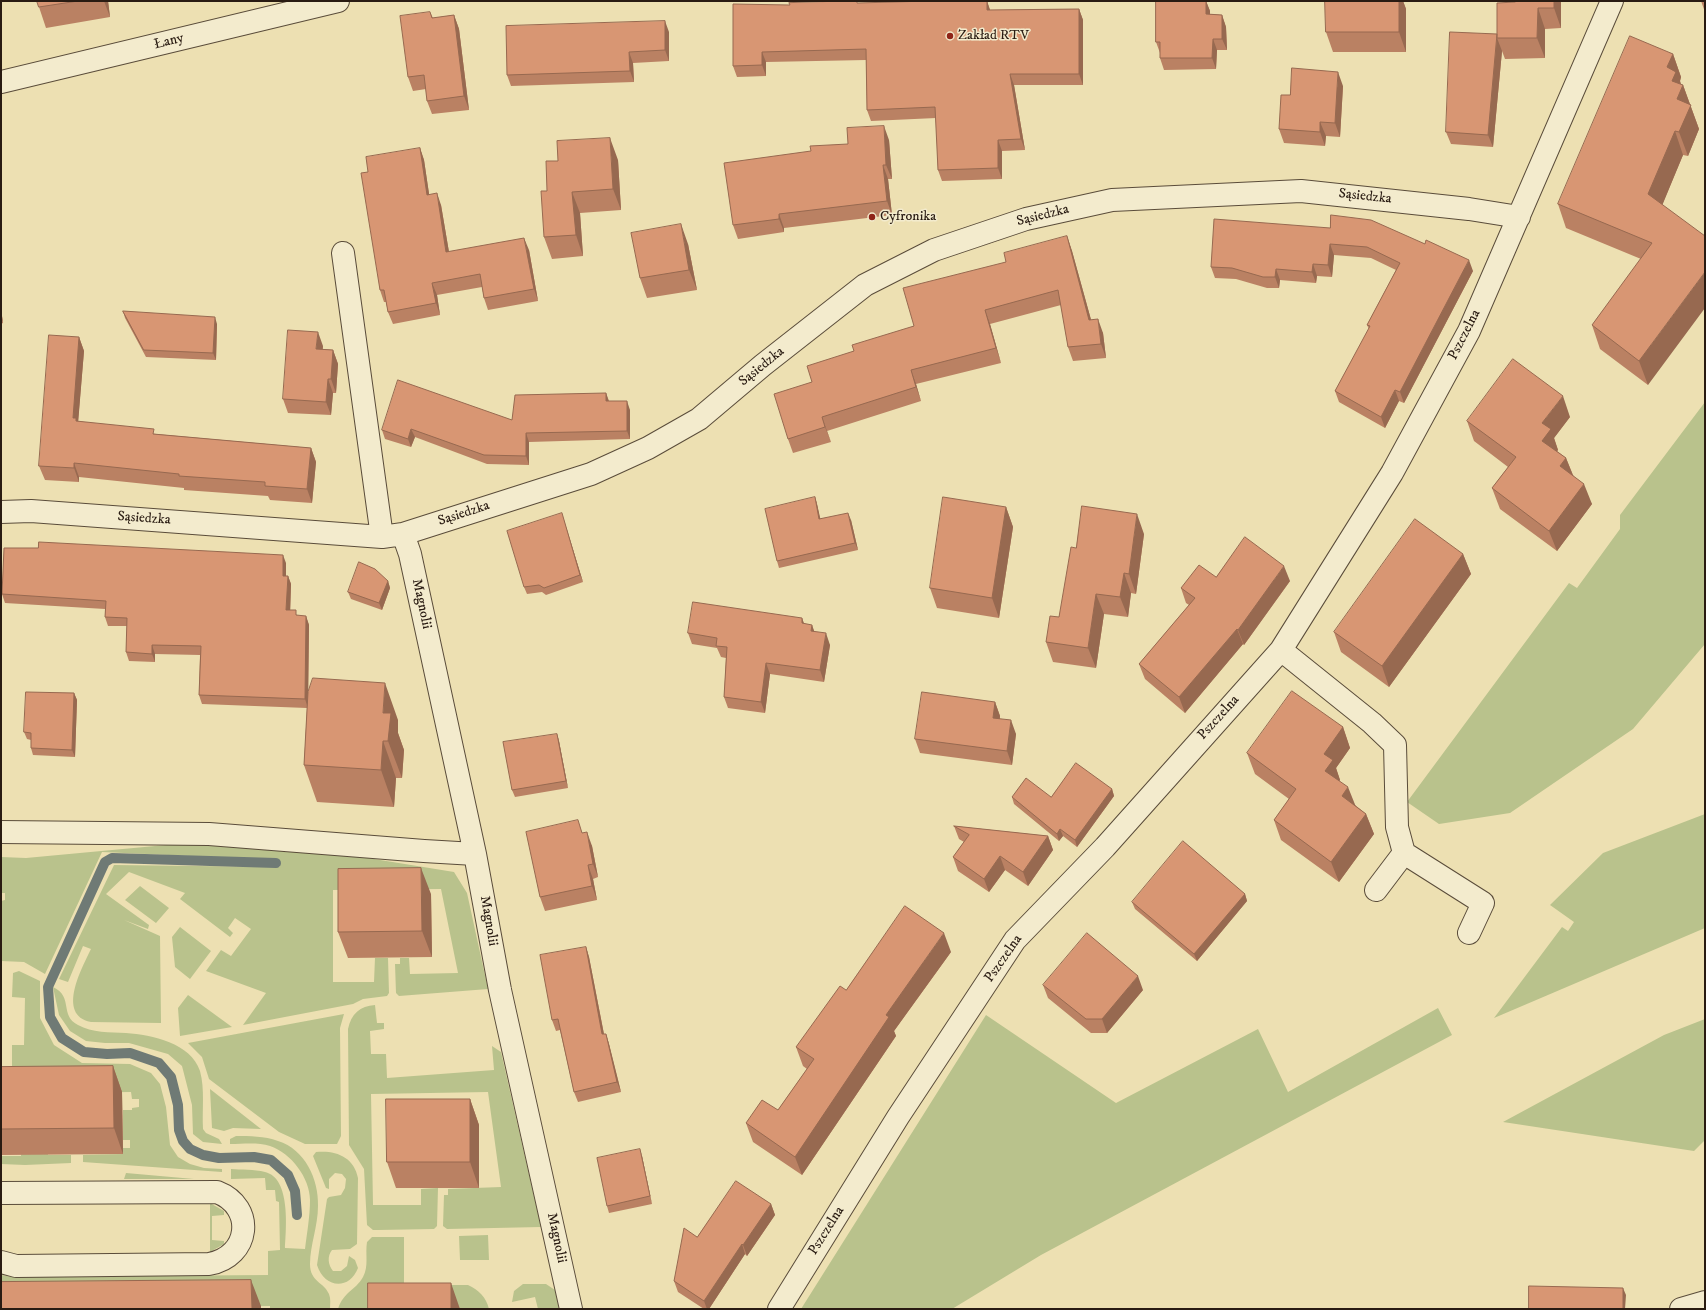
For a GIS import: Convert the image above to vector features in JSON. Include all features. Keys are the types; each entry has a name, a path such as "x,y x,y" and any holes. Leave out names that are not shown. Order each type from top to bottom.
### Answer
{"street":[{"name":"Łany","path":"1,82 338,1"},
{"name":"Pszczelna","path":"779,1309 898,1117 1015,940 1105,847 1281,650 1396,466 1469,331 1612,1"},
{"name":"Sąsiedzka","path":"1,512 32,511 393,536 591,474 648,448 700,419 763,365 865,285 934,250 1026,219 1112,200 1301,190 1469,209 1519,217"},
{"name":"Magnolii","path":"343,253 393,536 410,554 475,854 500,990 571,1309"},
{"path":"1281,650 1372,723 1395,745 1397,827 1404,854 1483,903 1469,933"},
{"path":"1,832 208,834 475,854"},
{"path":"1376,890 1404,854"},
{"path":"1,1192 210,1190 224,1194 237,1205 242,1221 243,1234 238,1247 226,1259 209,1264 16,1266 1,1262"},
{"path":"1681,1309 1705,1302"}],"green space":[{"path":"1705,402 1705,644 1633,729 1510,813 1439,824 1407,802 1569,583 1577,588 1620,529 1620,515"},
{"path":"1705,814 1705,928 1494,1018 1562,927 1568,931 1574,922 1550,905 1603,853"},
{"path":"209,841 331,852 454,872 467,893 488,989 399,996 396,993 395,964 400,964 400,958 409,958 410,974 458,973 441,889 333,890 333,982 374,982 375,958 388,958 389,993 387,996 363,999 353,1004 243,1025 266,993 206,971 221,950 231,956 251,929 235,918 228,928 233,933 230,937 180,899 185,893 129,872 106,894 149,925 148,929 124,920 160,936 161,1023 91,1022 81,1018 75,1010 73,1001 74,990 82,967 91,949 83,946 68,982 59,979 114,865 280,867 280,860 102,852 45,974 24,962 1,961 1,901 5,900 5,893 1,893 1,857 26,858"},
{"path":"140,886 169,908 156,923 125,900"},
{"path":"180,927 211,951 190,979 175,967 172,937"},
{"path":"19,971 40,981 40,1018 54,1045 82,1063 130,1064 151,1073 160,1084 166,1107 170,1145 178,1157 190,1164 204,1168 222,1169 222,1172 83,1162 83,1155 123,1154 123,1148 130,1148 130,1140 123,1140 123,1110 132,1110 132,1108 139,1107 139,1099 132,1099 131,1092 48,1093 1,1070 12,1069 12,1045 24,1045 25,998 12,997 13,973"},
{"path":"53,987 63,996 67,1011 72,1021 83,1028 95,1031 147,1036 169,1042 188,1054 195,1061 202,1078 203,1129 206,1133 219,1139 222,1144 203,1142 193,1134 192,1105 182,1066 168,1054 129,1043 86,1041 70,1031 59,1015"},
{"path":"188,995 232,1027 180,1036 178,1008"},
{"path":"375,1005 377,1023 384,1023 384,1029 370,1031 371,1054 386,1054 387,1078 494,1070 492,1046 501,1052 541,1227 447,1229 443,1226 444,1195 448,1195 448,1189 501,1187 488,1092 371,1094 373,1205 421,1205 421,1189 438,1188 437,1226 434,1229 373,1230 367,1225 364,1169 349,1145 348,1029 351,1019 357,1012 365,1007"},
{"path":"1438,1008 1452,1035 1041,1255 952,1309 801,1309 986,1015 1116,1103 1258,1029 1288,1092"},
{"path":"344,1014 340,1028 341,1136 337,1144 305,1144 279,1132 209,1079 202,1057 188,1043"},
{"path":"1705,1019 1705,1140 1694,1151 1503,1122 1664,1035"},
{"path":"210,1089 261,1129 233,1128 224,1131 212,1128"},
{"path":"236,1136 268,1138 288,1145 303,1158 313,1176 318,1196 318,1206 310,1264 312,1275 329,1294 330,1309 270,1309 270,1306 186,1307 186,1309 1,1308 1,1275 12,1277 268,1275 268,1251 280,1250 279,1202 276,1201 275,1190 266,1190 265,1178 231,1179 231,1169 261,1171 273,1176 279,1184 285,1205 285,1248 305,1249 310,1200 307,1183 303,1175 292,1160 278,1149 265,1145 230,1144 230,1139"},
{"path":"48,1140 48,1155 71,1155 71,1163 25,1165 1,1164 1,1156 21,1156 21,1141"},
{"path":"316,1152 330,1152 343,1156 353,1165 358,1178 357,1244 350,1249 332,1250 329,1258 329,1263 333,1271 341,1271 347,1266 349,1256 355,1260 358,1268 349,1280 343,1283 337,1284 325,1278 320,1273 317,1265 327,1199 329,1197 341,1195 345,1188 346,1179 342,1174 335,1173 329,1179 329,1189 326,1188 313,1156"},
{"path":"126,1173 194,1179 124,1179"},
{"path":"210,1203 224,1211 224,1215 212,1216 212,1240 224,1241 224,1244 210,1252"},
{"path":"488,1235 489,1260 460,1260 459,1236"},
{"path":"372,1237 404,1237 404,1285 468,1285 482,1294 489,1309 338,1309 343,1298 360,1282 365,1273 366,1246 367,1242"},
{"path":"523,1284 546,1284 555,1290 559,1309 538,1309 535,1297 512,1302 514,1291"}],"building":[{"path":"37,1 78,1 39,7"},
{"path":"857,1 857,3 987,1 987,10 1079,9 1079,74 1010,74 1021,139 998,140 998,168 938,170 935,107 867,110 866,49 762,52 762,65 733,66 733,4 790,5 789,3"},
{"path":"1156,1 1206,1 1206,14 1222,15 1222,39 1213,39 1212,58 1160,58 1160,42 1156,42"},
{"path":"1325,1 1399,1 1399,32 1326,32"},
{"path":"1515,1 1554,1 1554,8 1538,8 1537,38 1497,38 1497,3"},
{"path":"430,12 432,18 454,15 464,96 427,101 424,75 408,77 400,16"},
{"path":"665,21 665,50 629,52 630,71 507,75 506,26"},
{"path":"1450,32 1497,34 1488,135 1446,132"},
{"path":"1630,36 1673,54 1667,67 1676,72 1672,81 1683,85 1677,99 1691,105 1679,132 1675,131 1648,194 1705,236 1705,272 1639,361 1592,325 1652,243 1558,204"},
{"path":"1292,68 1338,72 1335,123 1320,122 1320,132 1279,129 1281,95 1290,95"},
{"path":"884,126 886,165 883,165 887,201 779,214 779,219 733,225 724,163 811,151 810,146 848,144 847,128"},
{"path":"610,138 613,189 572,192 576,235 544,237 541,191 547,191 546,161 558,161 557,141"},
{"path":"420,148 427,195 437,193 446,252 524,238 534,289 484,298 480,274 432,283 436,303 388,312 384,290 380,290 361,173 368,172 366,157"},
{"path":"1331,215 1371,220 1425,244 1426,240 1469,260 1400,392 1395,390 1381,417 1335,391 1370,326 1367,325 1400,263 1367,247 1330,244 1328,265 1313,264 1312,272 1276,269 1275,277 1263,277 1232,268 1211,267 1214,219 1330,228"},
{"path":"681,224 689,270 640,278 631,233"},
{"path":"1067,236 1089,320 1098,319 1101,344 1068,347 1058,290 985,310 996,348 911,370 916,387 822,417 825,427 788,439 774,394 812,382 807,366 854,351 852,345 914,326 903,288 1006,262 1004,253"},
{"path":"123,311 215,317 213,353 144,350"},
{"path":"288,330 318,332 316,349 333,350 331,379 328,379 326,402 283,399"},
{"path":"49,335 79,337 73,418 76,418 76,421 154,429 153,434 311,448 307,489 265,486 265,482 179,476 179,474 74,463 74,468 39,466"},
{"path":"1513,359 1563,396 1542,423 1551,429 1542,441 1566,458 1560,466 1584,484 1549,531 1492,488 1516,457 1467,421"},
{"path":"398,380 512,420 515,395 606,393 606,401 627,401 627,431 526,433 526,456 484,455 411,429 408,439 382,430"},
{"path":"815,497 819,519 848,513 855,543 777,561 765,509"},
{"path":"943,497 1006,507 992,598 930,588"},
{"path":"1082,506 1137,514 1129,574 1124,573 1120,597 1096,594 1088,648 1046,642 1050,616 1059,617 1071,547 1076,548"},
{"path":"562,513 580,575 544,588 539,585 524,587 507,531"},
{"path":"1415,519 1463,554 1382,666 1334,632"},
{"path":"1245,537 1284,566 1238,630 1237,629 1179,697 1139,664 1195,598 1181,588 1199,565 1216,577"},
{"path":"39,542 283,555 283,576 288,576 286,610 296,610 296,615 306,616 305,699 199,695 201,646 152,645 152,654 126,652 127,618 105,617 106,601 2,594 4,548 38,548"},
{"path":"359,562 375,569 388,581 379,603 348,592"},
{"path":"693,602 802,618 802,623 812,625 811,631 826,633 820,670 766,663 761,702 724,697 727,647 716,646 717,638 688,633"},
{"path":"313,678 385,683 383,713 391,713 388,741 383,741 381,770 304,765 308,692"},
{"path":"1292,691 1343,727 1324,754 1333,760 1325,771 1348,787 1342,796 1366,814 1331,862 1274,820 1296,789 1247,753"},
{"path":"26,692 74,693 72,750 31,748 31,733 24,732"},
{"path":"922,692 995,702 993,718 1011,720 1007,751 915,739"},
{"path":"557,734 566,781 512,790 503,742"},
{"path":"1076,763 1112,789 1075,840 1060,829 1057,834 1012,797 1026,778 1051,797"},
{"path":"578,820 582,833 587,832 593,864 588,865 592,886 540,897 526,832"},
{"path":"954,826 1048,836 1023,872 1000,856 984,879 953,857 969,835"},
{"path":"1183,841 1245,894 1194,954 1132,902"},
{"path":"421,868 422,931 338,932 338,869"},
{"path":"905,906 944,933 886,1015 889,1017 795,1157 746,1123 762,1100 778,1110 814,1059 796,1047 840,986 846,990"},
{"path":"1087,933 1138,976 1102,1019 1086,1019 1043,985"},
{"path":"586,947 602,1034 606,1034 617,1082 574,1092 558,1019 552,1020 540,955"},
{"path":"113,1066 114,1128 1,1129 1,1067"},
{"path":"386,1099 470,1099 470,1162 387,1162"},
{"path":"640,1149 650,1196 607,1206 597,1158"},
{"path":"736,1181 771,1204 704,1301 674,1281 684,1228 697,1237"},
{"path":"251,1280 252,1309 1,1309 1,1282"},
{"path":"368,1283 451,1283 451,1309 368,1309"},
{"path":"1529,1286 1623,1288 1623,1309 1529,1309"}],"waterway":[{"path":"276,863 112,858 105,862 48,987 50,1017 62,1038 84,1052 107,1054 130,1053 159,1063 171,1077 178,1105 179,1130 183,1141 190,1149 203,1155 219,1158 254,1157 271,1160 288,1175 295,1191 297,1215"}],"place":[{"name":"Zakład RTV","path":"950,36"},
{"name":"Cyfronika","path":"872,217"}]}
